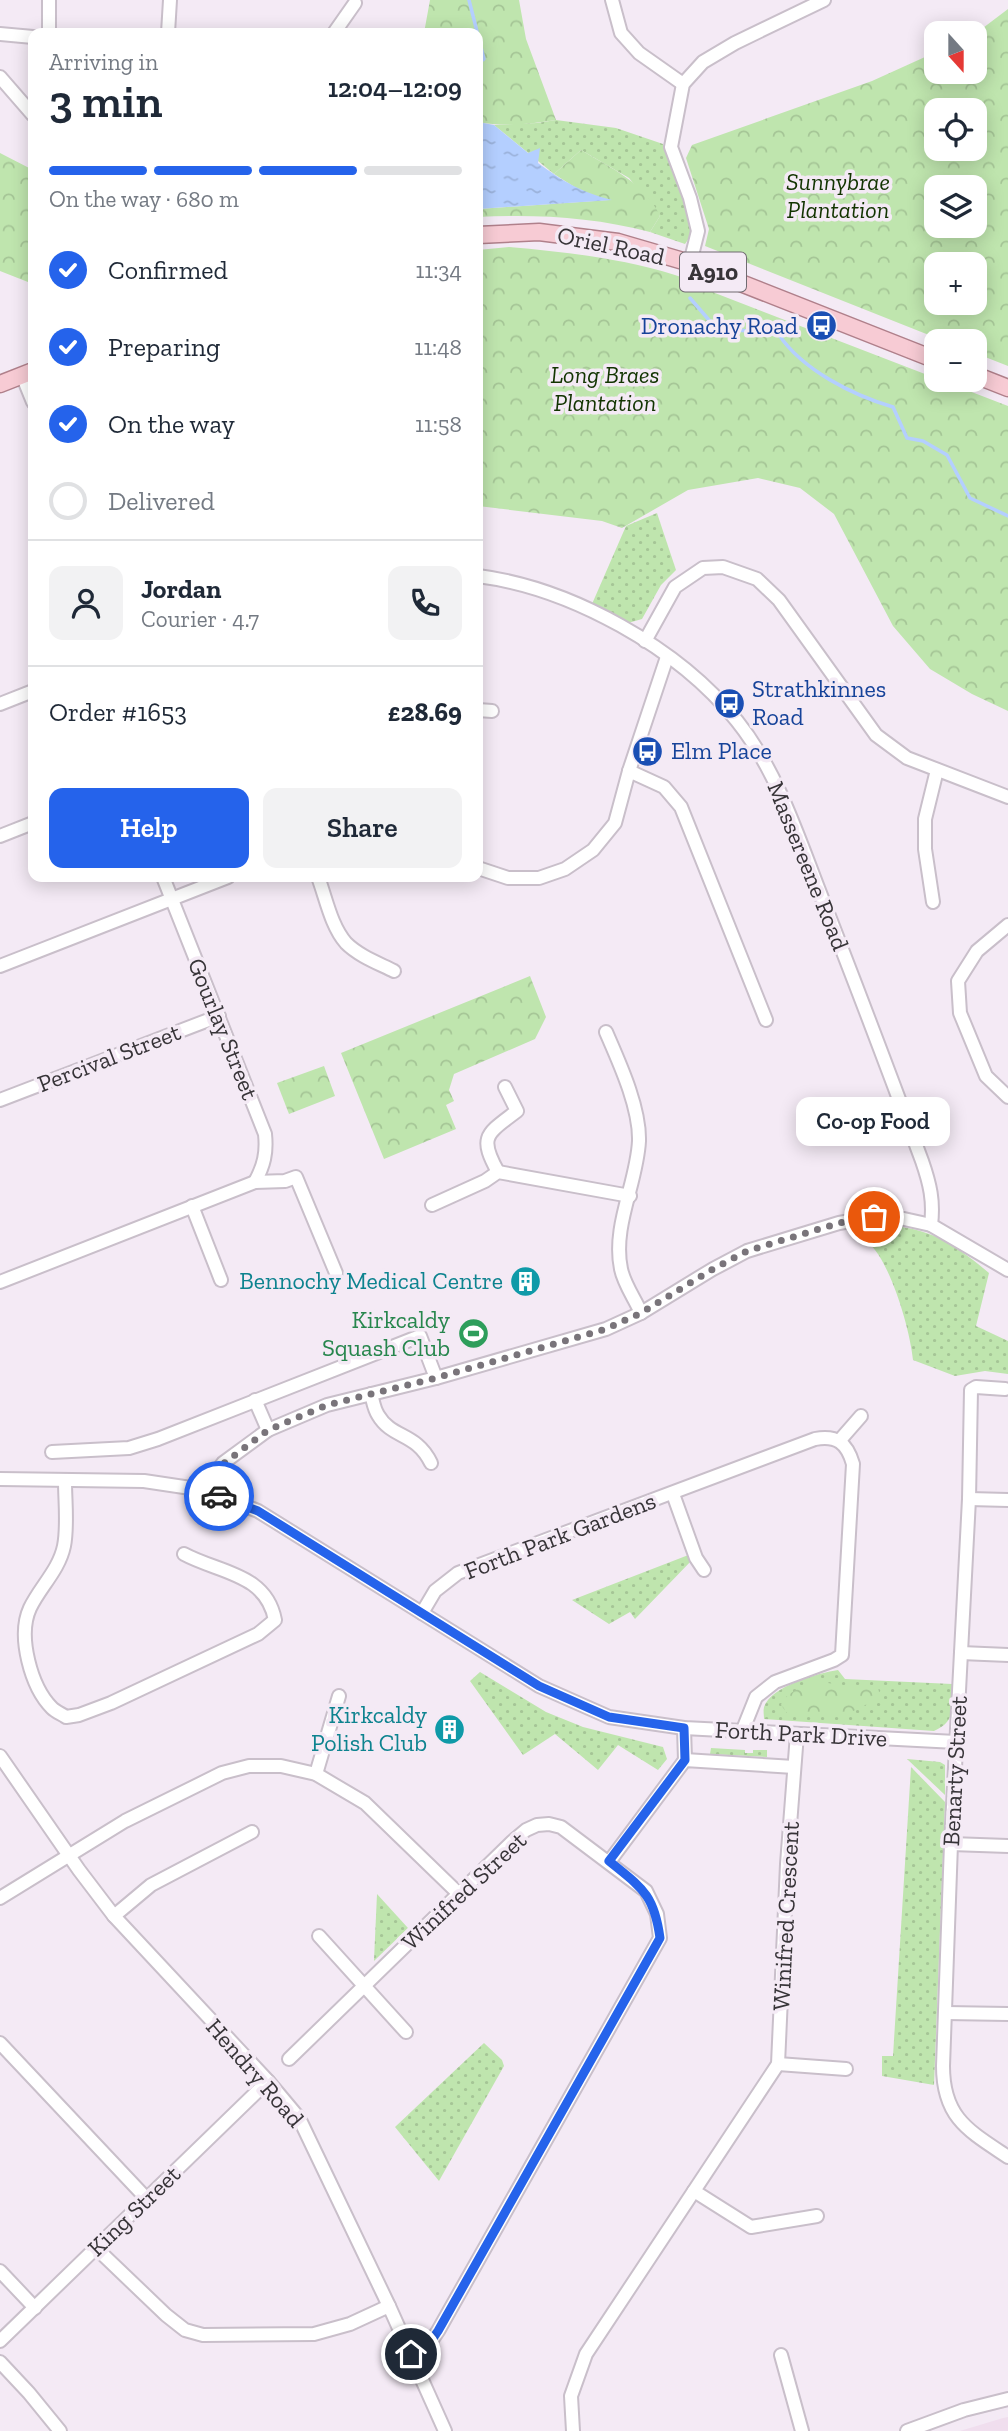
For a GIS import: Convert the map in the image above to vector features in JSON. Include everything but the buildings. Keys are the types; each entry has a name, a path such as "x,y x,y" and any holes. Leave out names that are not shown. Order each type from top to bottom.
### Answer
{"main road":[{"name":"Oriel Road","path":"483,235 539,232 618,242 690,263 924,355"},
{"path":"0,384 28,373"},
{"path":"987,380 1008,388"}],"street":[{"path":"49,0 49,28"},
{"path":"168,28 170,0"},
{"path":"611,0 621,33 639,53 682,84"},
{"path":"690,263 698,231 677,147 682,84 703,62 724,49 824,0"},
{"path":"338,28 355,3"},
{"path":"0,34 28,37"},
{"path":"0,77 28,109"},
{"path":"645,641 675,587 704,568 723,567 757,579 779,600 876,734 907,758 1008,797"},
{"name":"Massereene Road","path":"483,577 567,601 645,641 706,687 738,722 766,764 778,790 862,1001 931,1186 931,1225"},
{"path":"483,870 508,878 539,878 565,869 593,850 614,823 667,657"},
{"path":"0,704 28,693"},
{"path":"483,710 492,711"},
{"path":"629,771 664,787 681,807 766,1020"},
{"path":"933,902 925,849 925,819 937,771"},
{"path":"0,836 28,825"},
{"name":"Gourlay Street","path":"165,882 265,1134 267,1151 256,1182"},
{"path":"0,966 215,882"},
{"path":"320,882 335,926 346,943 362,955 394,971"},
{"path":"1008,925 977,951 958,981 960,1013 986,1076 1008,1097"},
{"name":"Percival Street","path":"0,1100 219,1016"},
{"path":"606,1032 634,1107 638,1128 639,1139 630,1196 620,1233 621,1270 641,1313"},
{"path":"498,1172 487,1154 486,1143 490,1133 517,1111 505,1087"},
{"path":"432,1205 485,1181 498,1172 630,1196"},
{"path":"0,1282 256,1182 285,1181 294,1173 336,1273"},
{"path":"192,1206 220,1280"},
{"path":"204,1490 223,1464 268,1430 327,1405 436,1378 606,1329 641,1313 747,1251 839,1223 874,1217 904,1219 931,1225 1008,1270"},
{"path":"52,1452 129,1448 158,1439 420,1336 436,1378"},
{"name":"Benarty Street","path":"1005,1389 976,1387 971,1390 969,1499 951,1844 943,2082 951,2111 968,2131 1008,2158"},
{"path":"371,1394 383,1422 421,1446 431,1463"},
{"path":"255,1400 268,1430"},
{"path":"742,1732 756,1697 775,1682 842,1655 853,1464 849,1451 839,1440 861,1416"},
{"name":"Forth Park Gardens","path":"422,1613 435,1591 458,1573 815,1439 829,1437 839,1440"},
{"name":"Forth Park Drive","path":"0,1479 144,1481 204,1490 258,1511 539,1686 609,1717 684,1728 956,1742"},
{"path":"65,1481 64,1546 57,1565 29,1609 24,1639 27,1661 38,1686 52,1708 66,1717 111,1703 258,1634 275,1620 273,1610 260,1588 221,1568 202,1564 184,1554"},
{"name":"Forth Park Gardens","path":"673,1494 696,1558 704,1570"},
{"path":"969,1499 1008,1500"},
{"path":"961,1653 1008,1655"},
{"path":"316,1773 339,1696"},
{"path":"609,1861 685,1760 684,1728"},
{"name":"Winifred Crescent","path":"778,2064 787,1864 797,1734"},
{"name":"Hendry Road","path":"0,1756 114,1916 268,2081 299,2118 445,2431"},
{"path":"685,1760 794,1767"},
{"path":"0,1898 125,1821 222,1773 250,1766 281,1766 316,1773 365,1803 459,1894"},
{"name":"Winifred Street","path":"289,2059 513,1842 526,1830 537,1825 561,1827 609,1861 646,1891 657,1914 660,1938 438,2331 427,2347 411,2354"},
{"path":"114,1916 151,1885 252,1832"},
{"path":"951,1844 1008,1846"},
{"path":"319,1936 407,2032"},
{"path":"946,2013 1008,2014"},
{"path":"0,2043 146,2199"},
{"path":"573,2431 571,2396 586,2354 778,2064 846,2070"},
{"name":"King Street","path":"0,2341 268,2081"},
{"path":"694,2191 751,2227 817,2216"},
{"path":"96,2248 166,2315 185,2330 203,2335 314,2334 350,2324 389,2306"},
{"path":"0,2271 35,2308"},
{"path":"781,2355 802,2431"},
{"path":"0,2362 60,2431"},
{"path":"907,2431 964,2410 1008,2399"}],"shaded area":[{"path":"1008,2417 1008,2431 960,2431 1003,2418"}],"green space":[{"path":"430,0 519,0 526,39 556,120 517,124 483,122 483,28 425,28"},
{"name":"Sunnybrae Plantation","path":"1008,9 1008,366 987,358 987,329 924,329 924,333 705,246 709,229 686,158 692,145 872,81 924,57 924,84 987,84 987,25"},
{"path":"556,120 616,128 663,144 694,231 685,244 650,232 660,216 629,178 581,150 554,174 494,125"},
{"path":"581,150 636,185 654,204 660,216 650,232 608,223 564,218 483,217 483,209 609,200 584,193 554,174"},
{"path":"0,153 28,167 28,282 0,271"},
{"name":"Long Braes Plantation","path":"509,247 572,254 614,260 675,275 924,374 924,392 972,392 1008,406 1008,711 930,669 893,626 834,514 800,488 758,478 688,490 622,528 602,521 483,507 483,250"},
{"path":"657,513 676,570 661,585 642,619 628,623 592,604 626,526"},
{"path":"530,976 546,1017 535,1039 454,1074 449,1090 454,1101 446,1105 456,1129 384,1159 341,1053"},
{"path":"324,1066 335,1096 289,1114 277,1083"},
{"path":"867,1225 904,1227 933,1236 947,1242 989,1273 976,1326 1008,1341 1008,1374 985,1371 955,1376 913,1360 904,1318 888,1273 875,1250 856,1229"},
{"path":"691,1554 693,1559 635,1619 630,1612 609,1624 572,1600"},
{"path":"838,1670 845,1679 952,1684 950,1718 934,1731 764,1719 764,1707 768,1700 785,1687 808,1677"},
{"path":"480,1672 546,1712 583,1727 663,1747 667,1759 658,1770 618,1745 598,1770 555,1734 523,1755 470,1681"},
{"path":"816,1681 846,1686 868,1685 878,1687 879,1692 861,1708 837,1715 787,1713 781,1705 783,1700 796,1690"},
{"path":"711,1748 745,1750 745,1753 767,1750 767,1757 710,1754"},
{"path":"907,1759 940,1762 945,1765 945,1795"},
{"path":"911,1767 945,1802 934,2085 882,2076 882,2056 893,2056"},
{"path":"377,1894 408,1928 374,1961 374,1960"},
{"path":"484,2043 502,2060 504,2066 439,2181 395,2127"}],"water":[{"path":"483,123 494,125 528,153 540,148 538,163 556,176 591,194 612,200 483,209"}],"waterway":[{"path":"469,0 476,28"},
{"path":"483,55 483,60"},
{"path":"690,298 715,327 779,335 801,359 830,380 861,396 893,407 907,438 923,441 947,455 970,498 1008,516"}],"way so far":[{"path":"219,1496 204,1490 223,1464 268,1430 327,1405 436,1378 606,1329 641,1313 747,1251 839,1223 874,1217"}],"place":[{"name":"Dronachy Road","path":"821,326"},
{"name":"Strathkinnes Road","path":"729,703"},
{"name":"Elm Place","path":"648,751"},
{"name":"Co-op Food","path":"874,1217"},
{"name":"Bennochy Medical Centre","path":"526,1281"},
{"name":"Kirkcaldy Squash Club","path":"473,1334"},
{"name":"Kirkcaldy Polish Club","path":"450,1729"}],"route":[{"path":"219,1496 258,1511 539,1686 609,1717 684,1728 685,1760 609,1861 646,1891 657,1914 660,1938 438,2331 427,2347 411,2354"}]}
